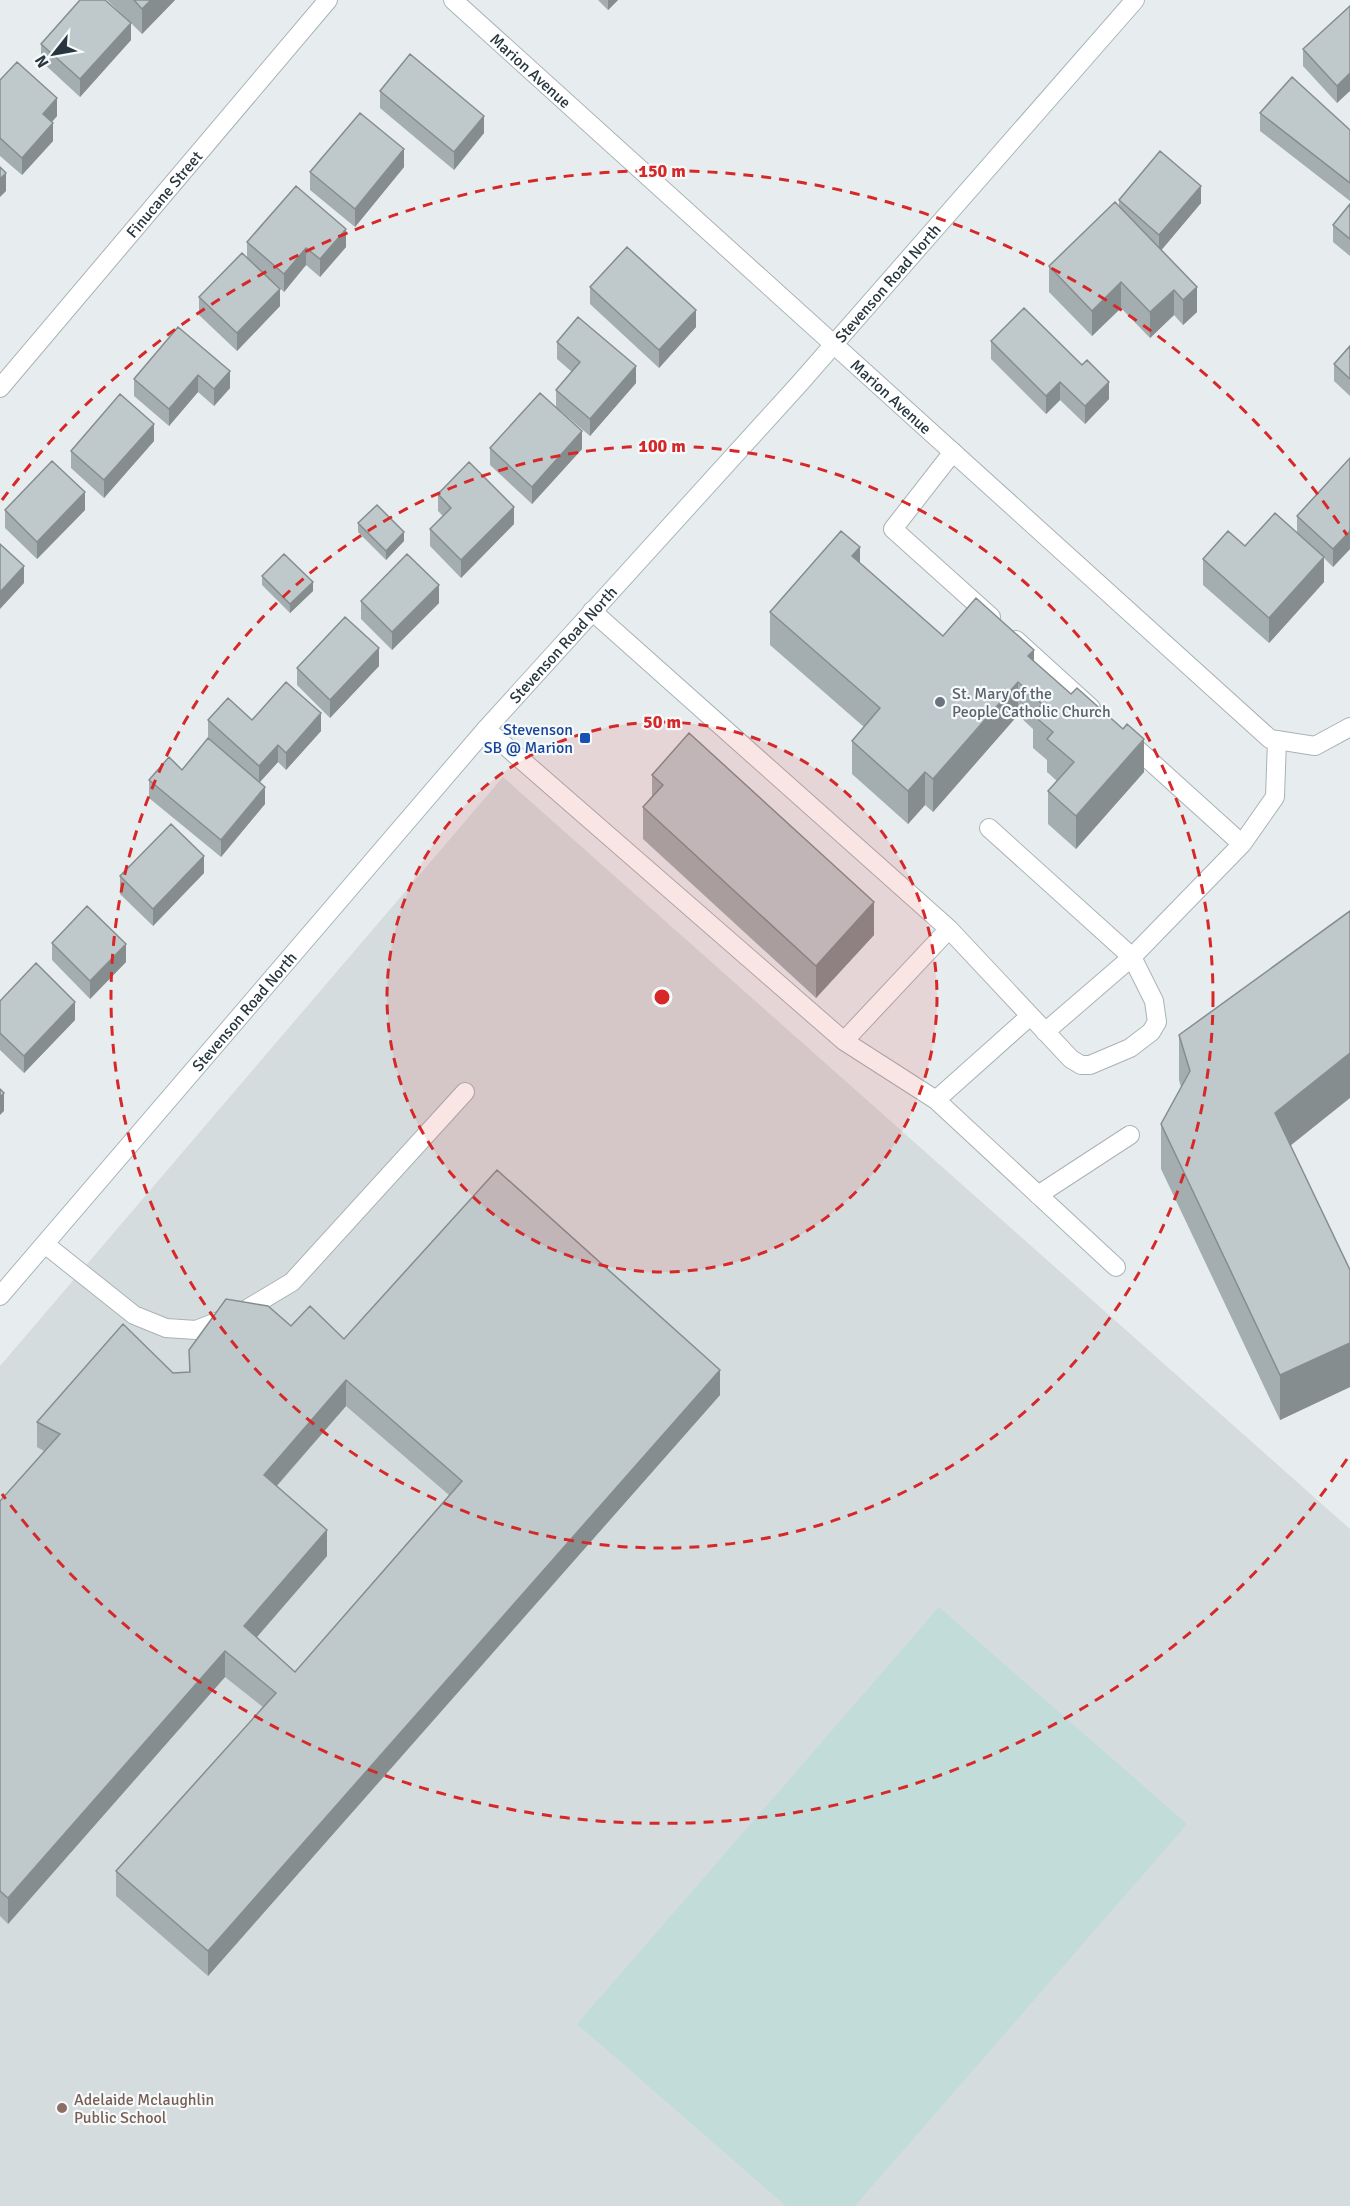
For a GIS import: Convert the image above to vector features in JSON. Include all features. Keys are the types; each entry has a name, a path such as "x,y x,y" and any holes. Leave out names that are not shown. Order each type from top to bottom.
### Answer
{"main road":[{"name":"Finucane Street","path":"0,388 328,0"},
{"name":"Marion Avenue","path":"453,0 1270,738 1315,746 1350,727"},
{"name":"Stevenson Road North","path":"0,1296 486,729 833,344 1135,0"},
{"path":"953,452 893,529 1242,844"},
{"path":"592,611 949,929 1071,1059 1081,1065 1102,1063 1130,1048 1151,1032 1157,1022 1154,1000 1132,957 989,828"},
{"path":"486,729 844,1041 936,1100 1116,1268"},
{"path":"1045,1032 1132,957 1242,844 1275,797 1277,740"},
{"path":"844,1041 949,929"},
{"path":"936,1100 1030,1016"},
{"path":"46,1245 134,1315 166,1328 196,1330 242,1312 292,1282 465,1092"},
{"path":"1038,1195 1130,1135"}],"shaded area":[{"path":"503,777 1350,1529 1350,2206 0,2206 0,1366"}],"green space":[{"path":"939,1607 1187,1824 855,2206 786,2206 577,2024"}],"building":[{"path":"80,0 105,0 131,23 80,79 41,44"},
{"path":"134,0 151,0 142,9"},
{"path":"1350,6 1350,73 1337,86 1303,49"},
{"path":"410,54 484,116 454,152 380,91"},
{"path":"17,62 57,98 43,114 53,123 22,158 0,138 0,80"},
{"path":"1292,77 1350,130 1350,183 1260,113"},
{"path":"360,113 404,149 355,209 310,172"},
{"path":"1160,151 1201,186 1159,235 1119,200"},
{"path":"0,167 6,173 0,179"},
{"path":"296,186 346,229 320,259 306,248 284,274 247,242"},
{"path":"1115,202 1197,287 1183,300 1174,290 1150,312 1121,282 1092,311 1049,266"},
{"path":"1350,204 1350,239 1333,225"},
{"path":"627,247 696,310 659,350 590,287"},
{"path":"242,253 280,289 237,333 199,297"},
{"path":"1024,308 1082,365 1087,360 1109,382 1085,406 1060,382 1046,396 991,341"},
{"path":"578,317 636,366 590,419 556,390 580,362 557,342"},
{"path":"178,327 230,371 214,389 198,375 169,409 134,379"},
{"path":"1350,346 1350,379 1334,364"},
{"path":"540,393 582,431 532,487 490,448"},
{"path":"120,394 154,424 104,480 71,451"},
{"path":"1350,458 1350,531 1333,549 1297,516"},
{"path":"52,461 85,492 37,542 5,510"},
{"path":"469,462 514,507 461,560 430,529 451,508 438,494"},
{"path":"377,505 404,532 386,551 358,523"},
{"path":"1275,513 1324,557 1269,618 1203,559 1228,531 1245,546"},
{"name":"St. Mary of the People Catholic Church","path":"841,531 860,547 852,556 943,636 976,598 1034,650 1028,656 1071,694 1077,688 1123,729 1127,724 1144,739 1076,816 1048,791 1074,762 1047,739 1053,732 1033,715 1042,704 1018,682 933,779 925,772 908,791 852,741 880,708 770,612"},
{"path":"0,544 24,566 0,592"},
{"path":"284,554 313,582 290,604 262,576"},
{"path":"407,554 439,585 392,632 361,601"},
{"path":"345,617 379,648 330,700 297,668"},
{"path":"286,682 321,713 286,753 278,745 259,766 208,720 228,698 252,720"},
{"path":"689,733 874,902 816,966 643,807 663,785 652,775"},
{"path":"208,738 265,787 221,840 149,780 169,757 182,770"},
{"path":"171,824 204,856 153,909 120,876"},
{"path":"87,906 126,944 90,981 52,943"},
{"path":"1350,911 1350,1053 1275,1113 1350,1270 1350,1343 1280,1375 1161,1124 1190,1071 1179,1035"},
{"path":"36,963 75,1002 24,1056 0,1033 0,1001"},
{"path":"497,1170 720,1370 208,1951 116,1871 276,1693 225,1651 8,1898 0,1891 0,1501 60,1434 37,1422 123,1324 173,1373 190,1372 189,1350 226,1299 268,1306 291,1326 310,1306 344,1339","holes":["346,1380 462,1481 295,1672 244,1626 327,1530 264,1475"]}],"place":[{"name":"St. Mary of the People Catholic Church","path":"940,702"},
{"name":"Stevenson SB @ Marion","path":"585,738"},
{"name":"Adelaide Mclaughlin Public School","path":"62,2108"}]}
